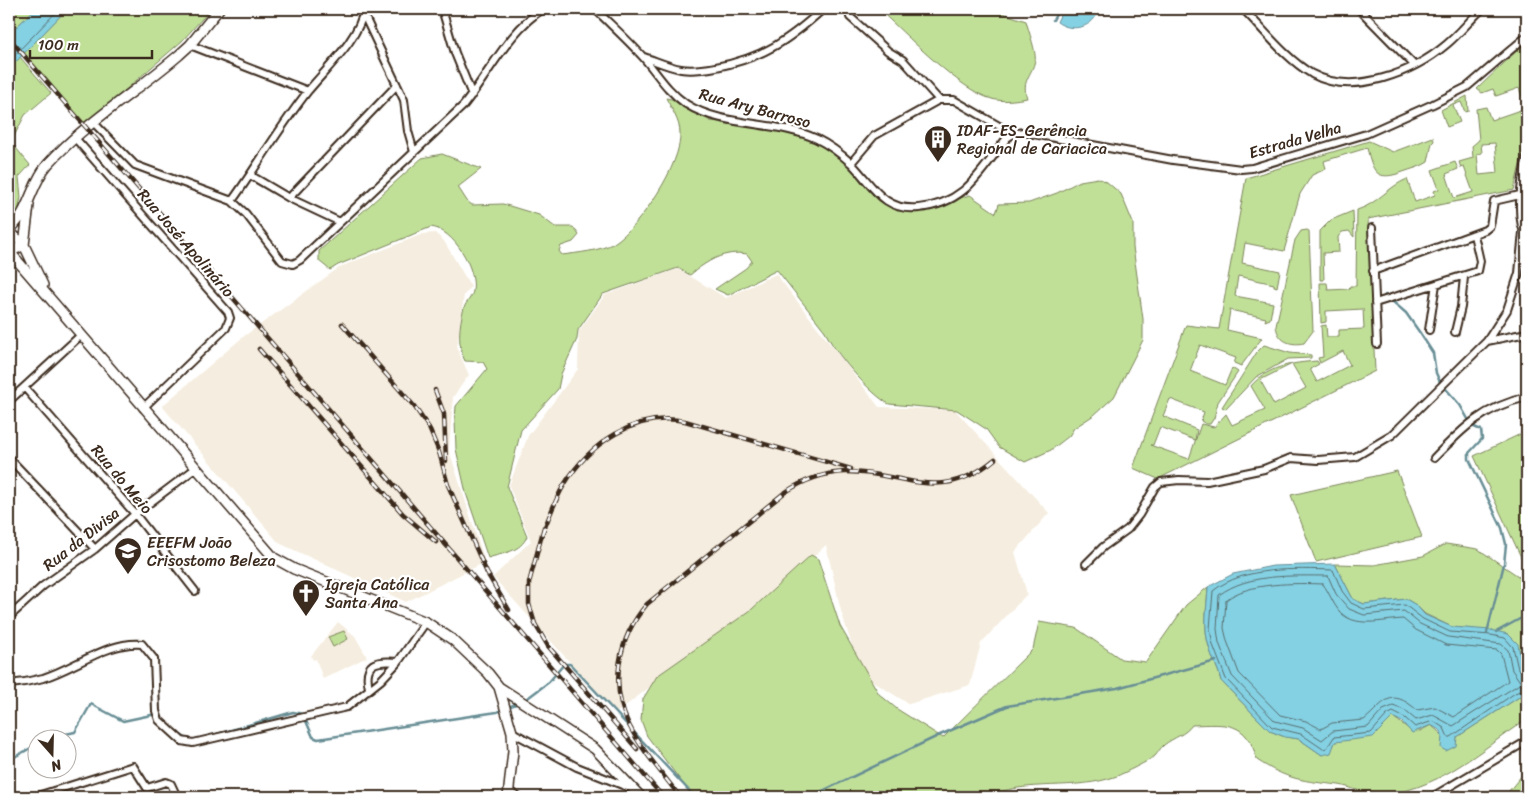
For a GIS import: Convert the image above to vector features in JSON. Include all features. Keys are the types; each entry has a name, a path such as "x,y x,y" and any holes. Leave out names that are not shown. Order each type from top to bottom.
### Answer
{"street":[{"path":"48,296 24,245 9,230 16,224 48,164 94,122 190,45 219,9"},
{"path":"442,9 455,54 472,95"},
{"path":"94,122 135,165 232,201 240,207 287,264 293,264 300,260 472,95 518,29 543,9"},
{"name":"Rua Ary Barroso","path":"595,9 643,57 669,90 696,109 800,133 816,139 851,163 867,184 883,199 906,209 936,204 962,193 975,182 1002,144 1013,134"},
{"path":"643,57 682,69 700,70 733,63 757,56 785,42 824,9"},
{"path":"1243,9 1296,62 1314,75 1341,82 1360,83 1385,77 1414,65 1448,43 1482,9"},
{"path":"1359,9 1414,65"},
{"path":"363,11 406,107 408,131 414,152"},
{"path":"232,201 308,91 338,57 363,11"},
{"path":"850,17 888,51 903,60 939,100"},
{"name":"Estrada Velha","path":"1013,134 1023,132 1034,133 1173,160 1241,169 1252,168 1366,134 1467,88 1527,36"},
{"path":"190,45 308,91"},
{"path":"289,198 397,85"},
{"path":"851,163 874,136 939,100 954,100 1013,134"},
{"name":"Rua José Apolinário","path":"75,138 228,312 230,318 226,328 143,408"},
{"path":"1086,564 1103,547 1128,529 1139,515 1155,487 1161,482 1178,480 1206,481 1264,469 1291,458 1342,458 1364,453 1392,435 1487,341 1507,310 1519,273 1523,232 1520,195 1527,157"},
{"path":"250,175 289,198 340,222"},
{"path":"1373,271 1474,235 1490,226 1494,201 1520,195"},
{"path":"24,245 30,200"},
{"path":"1372,228 1377,344"},
{"path":"1523,232 1527,238"},
{"path":"1375,303 1475,273 1480,266 1474,235"},
{"path":"24,245 9,251 274,558 426,622 453,640 488,673 499,687 584,740 641,797"},
{"path":"1455,332 1461,307 1464,277"},
{"path":"1429,330 1436,284"},
{"path":"9,401 81,334"},
{"path":"1487,341 1527,334"},
{"name":"Rua do Meio","path":"25,388 135,514 195,592"},
{"path":"1434,458 1464,427 1476,419 1506,403 1527,397"},
{"path":"9,458 95,549"},
{"name":"Rua da Divisa","path":"9,617 43,586 95,549 135,514 196,468"},
{"path":"9,684 44,678 113,648 130,643 142,644 150,651 154,659 156,711 159,720 182,741 193,743 347,707 381,680 398,662 426,622"},
{"path":"369,688 366,676 370,667 381,660 398,662"},
{"path":"499,687 512,732 513,751 508,794 518,797"},
{"path":"512,732 577,768 634,789"},
{"path":"1432,797 1527,741"},
{"path":"34,797 133,766 147,788 166,782 171,784 177,797"}],"shaded area":[{"path":"435,233 444,241 471,287 464,295 457,348 469,375 453,397 449,450 485,562 406,602 279,543 162,406 243,337 340,267 423,234"},
{"path":"678,269 726,298 776,274 879,407 955,410 1049,513 1015,552 1027,594 981,643 970,685 909,704 861,674 841,611 826,545 779,588 616,713 493,577 531,541 509,486 528,436 578,369 579,331 605,295"},
{"path":"338,622 355,636 367,657 323,679 316,659 313,660 311,656"}],"green space":[{"path":"9,9 35,9 9,34"},
{"path":"67,9 211,9 182,41 85,125 24,53"},
{"path":"878,9 991,9 1026,21 1035,57 1034,65 1025,87 1027,98 1000,100 979,94 949,73"},
{"path":"1527,41 1527,135 1514,190 1368,219 1375,371 1158,479 1133,468 1186,325 1219,329 1246,178 1369,141 1393,152 1433,137 1434,141 1428,162 1394,175 1387,176 1377,173 1371,163 1367,148 1324,161 1326,169 1312,175 1300,194 1284,251 1245,243 1242,263 1280,271 1277,287 1274,284 1238,276 1235,296 1273,303 1270,319 1265,321 1266,318 1230,310 1227,330 1262,338 1241,366 1234,363 1236,358 1200,345 1190,371 1225,385 1232,368 1238,372 1218,402 1214,418 1210,424 1201,421 1204,412 1170,399 1163,416 1197,430 1195,440 1160,427 1153,445 1150,445 1189,459 1201,424 1214,427 1226,414 1232,425 1265,410 1251,386 1265,374 1292,364 1317,361 1319,364 1310,369 1317,382 1350,365 1343,351 1320,363 1318,358 1323,357 1321,326 1326,325 1327,337 1339,337 1339,330 1364,329 1363,309 1326,311 1326,322 1321,323 1320,283 1327,283 1328,290 1349,289 1350,286 1356,286 1357,210 1371,204 1400,182 1407,179 1415,202 1435,195 1434,191 1439,189 1432,170 1455,162 1458,169 1446,174 1454,198 1473,192 1464,167 1461,168 1459,162 1473,158 1472,146 1479,140 1476,109 1486,107 1491,120 1526,108 1519,88 1496,96 1493,89 1482,93 1477,89","holes":["1495,143 1498,173 1479,175 1477,154 1482,153 1481,144","1292,364 1306,388 1274,405 1260,380"]},
{"path":"20,57 51,93 25,115 11,142 30,165 19,177 21,197 18,212 9,218 9,69"},
{"path":"1467,96 1468,111 1465,112 1461,102 1453,105 1460,122 1447,127 1441,110"},
{"path":"666,98 681,101 710,121 758,126 817,141 845,161 873,193 897,211 914,212 970,195 996,213 999,204 1029,203 1057,193 1080,181 1098,178 1107,182 1121,194 1133,223 1133,247 1143,319 1143,340 1114,397 1094,415 1074,428 1069,436 1051,450 1025,462 999,447 986,429 957,410 889,404 881,399 844,360 825,331 777,270 728,295 715,289 746,268 752,261 747,254 723,255 709,261 690,275 678,268 603,294 578,330 577,339 561,374 558,389 521,430 507,487 527,536 516,549 488,558 466,493 456,449 456,406 487,369 483,362 465,361 462,355 461,321 464,308 473,291 473,282 468,262 448,235 431,227 330,270 319,261 319,251 422,158 442,154 481,169 458,187 472,205 503,204 539,215 555,227 573,227 579,235 573,242 561,246 559,251 562,255 608,246 624,235 647,209 667,177 674,161 679,146 680,128"},
{"path":"1353,211 1354,237 1349,231 1342,232 1338,237 1339,252 1323,253 1324,280 1320,280 1320,231 1331,220"},
{"path":"1301,231 1309,231 1313,331 1304,343 1294,344 1282,339 1276,326 1295,240"},
{"path":"1264,345 1290,353 1311,355 1311,358 1288,359 1256,377 1226,409 1222,407 1257,352"},
{"path":"1527,431 1527,570 1474,456"},
{"path":"1397,471 1422,537 1316,562 1291,495"},
{"path":"1446,544 1478,549 1527,582 1527,671 1522,666 1520,650 1480,630 1452,627 1425,614 1406,599 1364,604 1353,599 1335,564 1374,565 1423,556"},
{"path":"811,555 818,559 840,626 879,694 897,709 943,738 1033,649 1039,622 1076,628 1121,659 1146,662 1186,605 1208,587 1207,640 1221,681 1270,731 1285,737 1299,739 1322,755 1333,747 1335,742 1386,724 1393,717 1409,729 1420,731 1431,725 1455,746 1457,737 1527,692 1527,719 1437,779 1418,787 1376,794 1287,776 1257,760 1253,747 1241,731 1234,727 1215,724 1192,725 1164,745 1155,756 1142,764 1117,776 1101,781 1018,788 985,797 693,797 647,736 641,720 643,699 657,676 751,610"},
{"path":"344,631 348,639 333,647 328,637"},
{"path":"1527,769 1527,797 1504,797"}],"water":[{"path":"35,9 67,9 9,69 9,34"},
{"path":"1063,9 1099,9 1092,21 1076,28 1057,22"},
{"path":"1335,564 1353,599 1364,604 1406,599 1416,605 1425,615 1452,627 1491,630 1508,634 1518,644 1522,666 1527,671 1527,692 1457,737 1456,746 1446,751 1441,748 1441,731 1431,725 1412,733 1402,722 1393,717 1373,737 1335,742 1331,753 1322,755 1299,739 1285,737 1270,731 1221,681 1207,640 1208,587 1233,574 1273,566"}],"waterway":[{"path":"620,9 630,12 645,9"},
{"path":"1053,20 1059,9"},
{"path":"1385,295 1406,313 1433,353 1436,373 1440,382 1460,405 1472,426 1481,430 1482,439 1469,453 1469,459 1502,528 1506,544 1504,564 1487,633"},
{"path":"1496,632 1527,615"},
{"path":"810,797 940,735 1007,706 1117,688 1216,661"},
{"path":"525,700 549,682 564,664 570,664 695,797"},
{"path":"207,737 293,712 303,714 313,737 318,739 497,712 518,703"},
{"path":"77,728 91,704 123,721 156,714"},
{"path":"179,734 189,740 197,739"},
{"path":"9,760 28,750"}],"railway":[{"path":"9,38 663,797"},
{"path":"342,324 414,406 429,428 439,452 448,485 487,573 509,610"},
{"path":"259,349 403,514 436,542"},
{"path":"435,390 444,414 446,461"},
{"path":"542,534 564,485 587,456 600,444 616,434 632,426 649,421 667,419 685,421 851,469"},
{"path":"680,797 634,735 623,710 619,694 618,678 623,647 637,617 647,604 784,493 805,481 828,474 845,472 866,473 921,483 938,484 956,481 975,473 995,459"},
{"path":"544,527 529,583 529,604 535,624 548,646 637,749"}],"place":[{"name":"IDAF-ES_Gerência Regional de Cariacica","path":"938,163"},
{"name":"EEEFM João Crisostomo Beleza","path":"128,575"},
{"name":"Igreja Católica Santa Ana","path":"306,617"}]}
